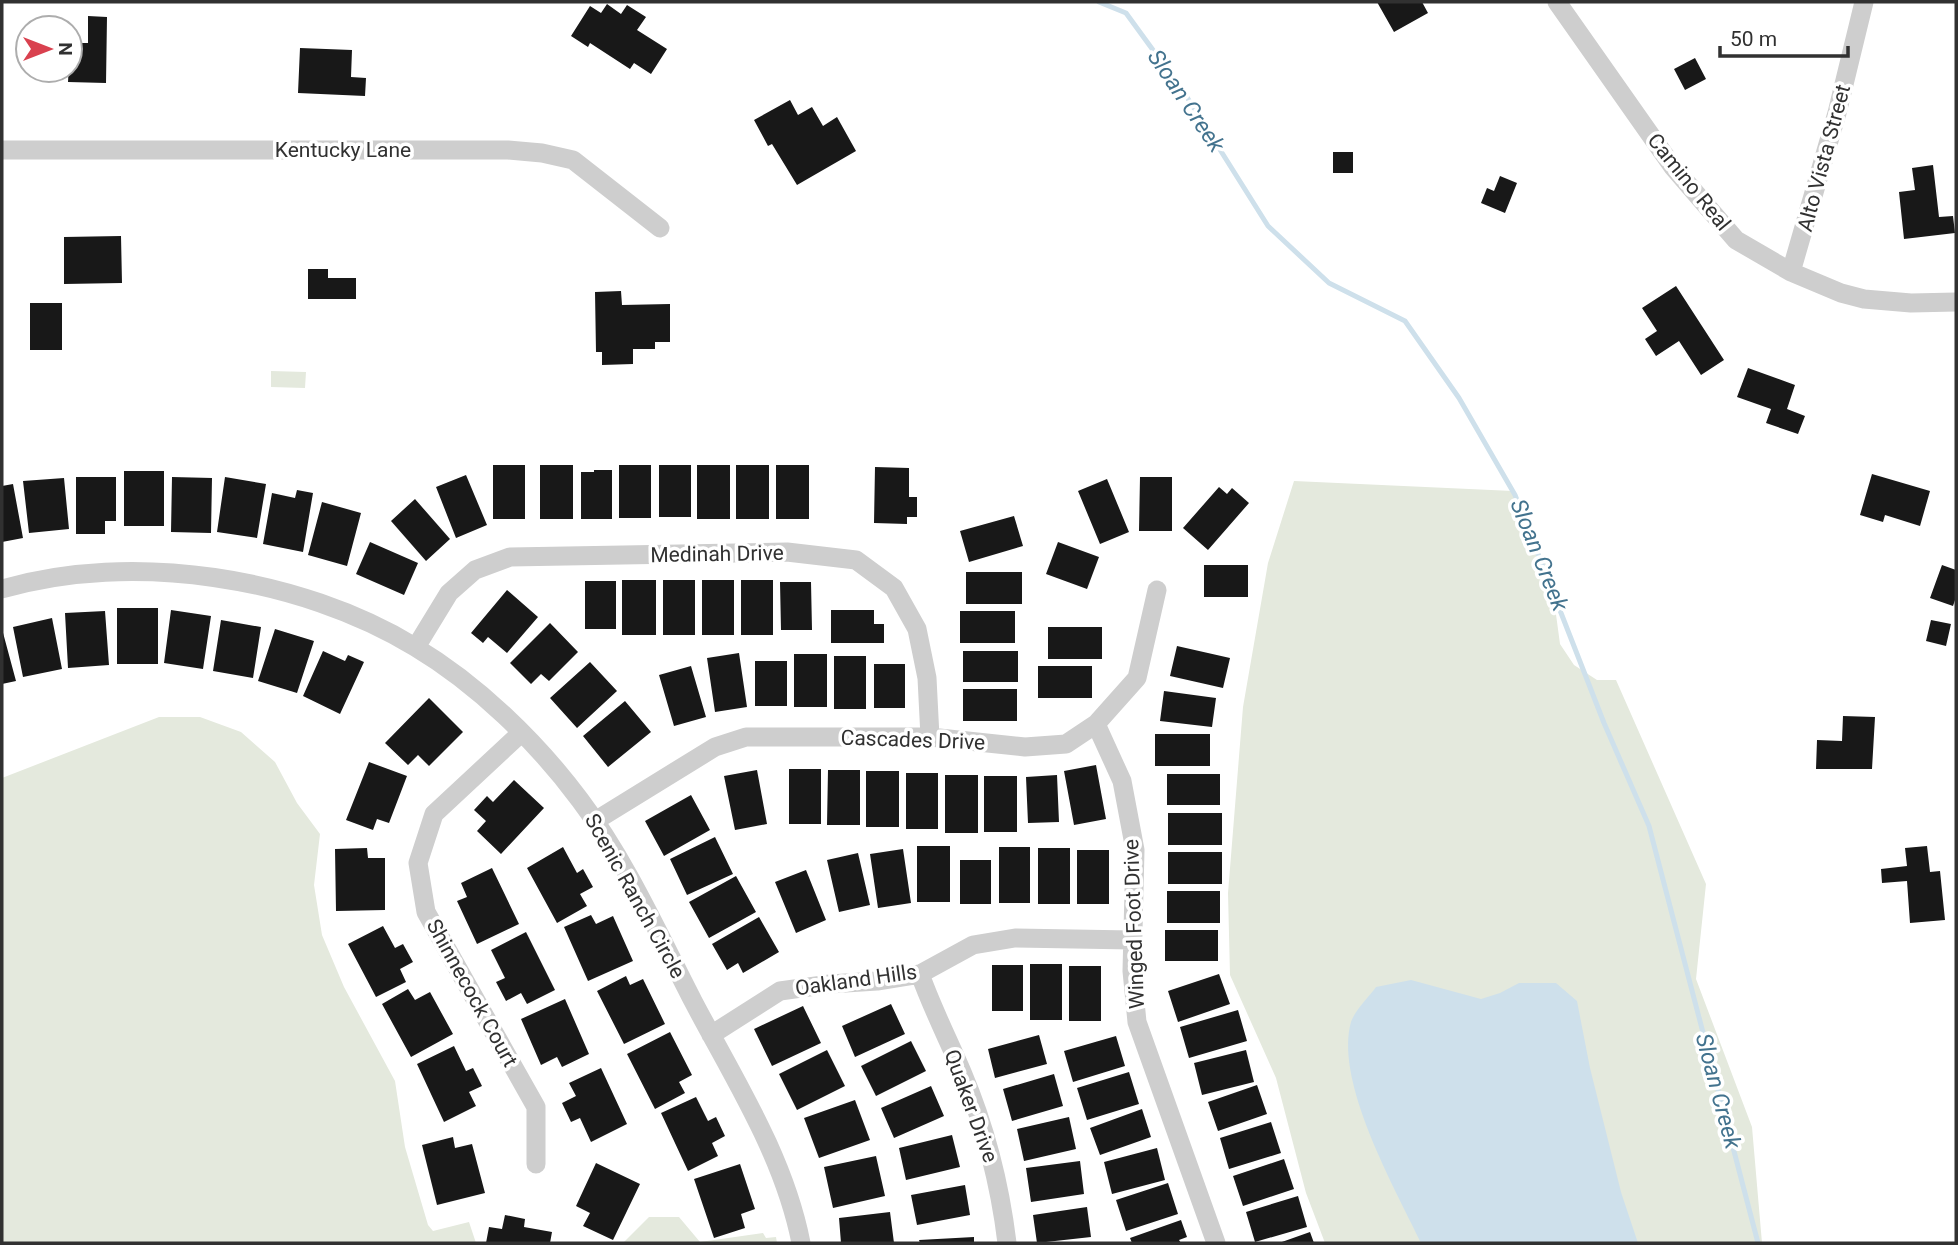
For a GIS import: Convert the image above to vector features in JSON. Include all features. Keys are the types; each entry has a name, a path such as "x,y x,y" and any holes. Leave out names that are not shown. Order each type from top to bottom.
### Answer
{"street":[{"name":"Camino Real","path":"1557,2 1673,167 1736,240 1791,272 1841,293 1864,299 1911,303 1956,302"},
{"name":"Alto Vista Street","path":"1791,272 1834,126 1864,2"},
{"name":"Kentucky Lane","path":"2,150 508,150 542,153 572,160 660,228"},
{"name":"Medinah Drive","path":"416,647 449,593 475,570 510,557 787,552 856,559 894,588 917,629 927,678 930,737"},
{"name":"Scenic Ranch Circle","path":"2,589 29,582 125,572 217,579 259,587 339,610 363,620 416,647 471,686 521,733 561,776 615,852 770,1147 792,1205 801,1243"},
{"name":"Cascades Drive","path":"595,821 715,747 746,737 930,737 1025,747 1066,744 1096,724 1137,678 1157,590"},
{"name":"Winged Foot Drive","path":"1096,724 1122,781 1135,850 1132,971 1137,1022 1216,1243"},
{"name":"Shinnecock Court","path":"521,733 433,814 418,863 426,912 536,1107 536,1164"},
{"name":"Oakland Hills","path":"712,1035 780,991 920,974 974,945 1014,938 1132,940"},
{"name":"Quaker Drive","path":"920,974 930,1004 963,1074 991,1156 1007,1243"}],"shaded area":[{"path":"271,371 306,372 305,388 271,387"},
{"path":"1294,481 1513,491 1521,527 1550,570 1560,644 1574,665 1597,680 1616,680 1706,884 1696,979 1752,1127 1762,1243 1325,1243 1306,1193 1276,1078 1230,975 1228,893 1243,707 1268,563"},
{"path":"159,717 200,717 241,732 275,762 297,803 320,834 314,885 322,935 344,987 395,1081 405,1147 428,1225 433,1231 469,1222 476,1243 2,1243 2,778"},
{"path":"649,1217 679,1217 700,1242 763,1233 766,1238 776,1237 777,1243 623,1243"}],"water":[{"path":"1411,980 1481,999 1519,983 1556,983 1577,1001 1590,1068 1621,1192 1638,1243 1421,1243 1370,1134 1351,1074 1348,1046 1353,1017 1376,987"}],"building":[{"path":"1377,2 1422,2 1428,13 1394,32"},
{"path":"607,4 621,14 627,5 646,17 637,30 667,49 651,74 634,63 630,69 590,43 588,47 571,36 590,6 601,13"},
{"path":"88,16 107,17 106,83 84,82 84,43 88,43"},
{"path":"300,48 352,50 351,77 366,78 365,96 298,93"},
{"path":"1695,58 1706,79 1685,90 1674,69"},
{"path":"790,100 798,115 812,107 823,126 837,117 856,151 797,185 772,144 768,146 754,120"},
{"path":"1333,152 1353,152 1353,173 1333,173"},
{"path":"1933,165 1939,217 1953,216 1955,233 1904,239 1899,192 1915,190 1912,168"},
{"path":"1500,176 1517,183 1505,213 1481,203 1487,188 1494,191"},
{"path":"121,236 122,283 64,284 64,237"},
{"path":"308,269 328,269 328,278 356,278 356,299 308,299"},
{"path":"1676,286 1724,360 1701,375 1679,341 1656,356 1645,339 1657,331 1642,308"},
{"path":"621,291 622,305 670,304 670,342 655,342 655,349 633,349 633,364 602,365 602,352 596,352 595,292"},
{"path":"30,303 62,303 62,350 30,350"},
{"path":"1748,368 1795,385 1787,409 1805,416 1798,434 1766,423 1771,409 1737,397"},
{"path":"493,465 525,465 525,519 493,519"},
{"path":"540,465 573,465 573,519 540,519"},
{"path":"619,465 651,465 651,518 619,518"},
{"path":"659,465 691,465 691,517 659,517"},
{"path":"697,465 730,465 730,519 697,519"},
{"path":"736,465 769,465 769,519 736,519"},
{"path":"776,465 809,465 809,519 776,519"},
{"path":"875,467 909,468 909,497 917,497 917,517 907,517 907,524 874,523"},
{"path":"612,470 612,519 581,519 581,472"},
{"path":"124,471 164,471 164,526 124,526"},
{"path":"1872,474 1930,491 1920,526 1885,515 1883,522 1860,515"},
{"path":"466,475 487,525 456,538 436,487"},
{"path":"76,477 116,477 116,521 105,521 105,534 76,534"},
{"path":"172,477 212,478 211,533 171,532"},
{"path":"225,477 266,484 257,538 217,532"},
{"path":"1140,477 1172,477 1172,531 1139,531"},
{"path":"64,478 69,529 29,533 23,481"},
{"path":"1107,479 1129,532 1100,544 1078,491"},
{"path":"13,484 23,538 2,542 2,486"},
{"path":"1219,487 1227,494 1232,488 1249,503 1208,550 1183,528"},
{"path":"297,490 313,493 303,552 263,544 272,493 295,498"},
{"path":"415,499 450,539 426,561 391,521"},
{"path":"322,502 361,513 347,566 308,555"},
{"path":"1014,516 1023,546 969,562 960,531"},
{"path":"370,542 418,563 404,595 356,574"},
{"path":"1058,542 1099,557 1087,589 1046,574"},
{"path":"1204,565 1248,565 1248,597 1204,597"},
{"path":"1942,565 1956,570 1956,597 1953,606 1930,598"},
{"path":"966,572 1022,572 1022,604 966,604"},
{"path":"622,580 656,580 656,635 622,635"},
{"path":"663,580 695,580 695,635 663,635"},
{"path":"702,580 734,580 734,635 702,635"},
{"path":"741,580 773,580 773,635 741,635"},
{"path":"585,581 616,581 616,629 585,629"},
{"path":"780,582 811,582 812,630 781,630"},
{"path":"507,590 538,617 507,653 488,637 483,643 471,633"},
{"path":"117,608 158,608 158,664 117,664"},
{"path":"171,610 211,616 203,669 164,663"},
{"path":"831,610 874,610 874,624 884,624 884,643 831,643"},
{"path":"105,611 109,665 68,668 65,613"},
{"path":"960,611 1015,611 1015,643 960,643"},
{"path":"52,618 62,669 23,677 13,627"},
{"path":"221,620 261,627 253,678 213,671"},
{"path":"1931,620 1951,624 1946,646 1926,641"},
{"path":"550,623 578,652 549,681 541,674 531,684 510,663"},
{"path":"1048,627 1102,627 1102,659 1048,659"},
{"path":"2,629 16,681 2,684"},
{"path":"275,629 314,641 297,693 258,681"},
{"path":"1177,646 1230,658 1223,688 1170,676"},
{"path":"323,651 345,661 348,655 364,662 340,714 303,696"},
{"path":"963,651 1018,651 1018,682 963,682"},
{"path":"739,653 747,707 715,712 707,658"},
{"path":"794,654 827,654 827,707 794,707"},
{"path":"834,656 866,656 866,709 834,709"},
{"path":"755,661 787,661 787,706 755,706"},
{"path":"590,662 617,691 577,728 550,698"},
{"path":"874,664 905,664 905,708 874,708"},
{"path":"691,666 706,717 674,726 659,675"},
{"path":"1038,666 1092,666 1092,698 1038,698"},
{"path":"963,689 1017,689 1017,721 963,721"},
{"path":"1164,691 1216,698 1212,727 1160,721"},
{"path":"429,698 463,732 429,766 418,755 408,765 385,743"},
{"path":"625,701 651,732 608,767 583,736"},
{"path":"1843,716 1875,717 1872,769 1816,769 1817,740 1842,741"},
{"path":"1155,734 1210,734 1210,766 1155,766"},
{"path":"369,762 407,776 389,823 377,819 373,830 346,820"},
{"path":"1096,765 1106,819 1074,825 1064,771"},
{"path":"789,769 821,769 821,824 789,824"},
{"path":"757,770 767,824 735,830 724,776"},
{"path":"828,770 860,770 860,825 827,825"},
{"path":"866,771 899,771 899,827 866,827"},
{"path":"906,773 938,773 938,829 906,829"},
{"path":"1167,774 1220,774 1220,805 1167,805"},
{"path":"945,775 978,775 978,833 945,833"},
{"path":"1057,775 1059,822 1028,823 1026,777"},
{"path":"984,776 1017,776 1017,832 984,832"},
{"path":"514,780 544,808 501,854 477,831 486,821 474,810 487,796 493,802"},
{"path":"691,795 710,830 664,856 645,821"},
{"path":"1168,813 1222,813 1222,845 1168,845"},
{"path":"715,837 733,874 687,895 670,859"},
{"path":"917,846 950,846 950,902 917,902"},
{"path":"1927,846 1930,872 1940,871 1945,920 1910,923 1907,881 1882,883 1881,869 1907,866 1905,848"},
{"path":"563,847 577,873 583,869 593,887 580,894 587,906 557,923 527,868"},
{"path":"999,847 1030,847 1030,903 999,903"},
{"path":"367,848 368,858 385,858 385,910 336,911 335,849"},
{"path":"1038,848 1070,848 1070,904 1038,904"},
{"path":"903,849 911,903 878,908 870,854"},
{"path":"1077,850 1109,850 1109,904 1077,904"},
{"path":"1168,852 1222,852 1222,884 1168,884"},
{"path":"858,853 870,905 839,912 827,860"},
{"path":"960,860 991,860 991,904 960,904"},
{"path":"492,868 519,924 477,944 457,901 467,897 461,883"},
{"path":"806,870 826,920 796,933 775,882"},
{"path":"736,876 756,912 709,938 689,902"},
{"path":"1167,891 1220,891 1220,923 1167,923"},
{"path":"591,915 596,924 613,916 633,961 588,981 564,927"},
{"path":"759,917 779,952 743,973 738,963 727,970 712,944"},
{"path":"383,926 395,948 403,944 413,962 400,969 406,982 376,997 348,944"},
{"path":"1165,930 1218,930 1218,961 1165,961"},
{"path":"526,932 555,990 527,1004 521,993 506,1001 496,982 505,978 491,950"},
{"path":"1030,964 1062,964 1062,1020 1030,1020"},
{"path":"992,965 1023,965 1023,1011 992,1011"},
{"path":"1069,966 1101,966 1101,1021 1069,1021"},
{"path":"1219,974 1230,1004 1178,1022 1168,991"},
{"path":"626,976 630,985 643,979 665,1024 624,1044 597,991"},
{"path":"408,989 415,1000 430,992 453,1034 411,1057 382,1004"},
{"path":"565,999 589,1054 562,1067 557,1057 541,1065 521,1019"},
{"path":"891,1004 905,1034 855,1057 842,1026"},
{"path":"803,1006 821,1043 772,1066 754,1029"},
{"path":"1238,1010 1247,1041 1189,1058 1180,1027"},
{"path":"670,1032 692,1075 679,1082 685,1093 655,1109 627,1054"},
{"path":"1039,1035 1047,1064 995,1078 988,1049"},
{"path":"1116,1036 1125,1066 1073,1082 1064,1051"},
{"path":"911,1041 926,1071 876,1096 861,1066"},
{"path":"454,1046 466,1071 473,1068 482,1086 469,1092 476,1106 444,1122 417,1064"},
{"path":"827,1050 845,1086 797,1110 779,1074"},
{"path":"1246,1050 1254,1082 1202,1095 1194,1063"},
{"path":"601,1068 627,1124 591,1142 580,1118 571,1122 562,1103 576,1096 569,1083"},
{"path":"1129,1072 1139,1104 1087,1120 1077,1088"},
{"path":"1054,1074 1063,1106 1012,1121 1003,1089"},
{"path":"1257,1085 1267,1114 1218,1131 1208,1102"},
{"path":"931,1086 944,1116 894,1138 881,1108"},
{"path":"696,1097 708,1121 716,1117 725,1136 712,1143 718,1156 688,1171 661,1113"},
{"path":"855,1100 870,1140 819,1158 804,1118"},
{"path":"1142,1109 1151,1137 1100,1155 1090,1128"},
{"path":"1069,1117 1076,1149 1024,1161 1017,1129"},
{"path":"1271,1122 1281,1153 1229,1169 1220,1138"},
{"path":"952,1135 960,1167 906,1180 899,1148"},
{"path":"453,1137 455,1148 472,1144 485,1193 437,1205 422,1145"},
{"path":"1157,1148 1165,1180 1112,1194 1104,1162"},
{"path":"876,1156 885,1196 833,1208 824,1167"},
{"path":"1284,1159 1294,1189 1243,1206 1233,1176"},
{"path":"1080,1161 1084,1194 1031,1202 1026,1168"},
{"path":"596,1163 640,1184 613,1240 583,1226 590,1213 576,1206"},
{"path":"740,1164 755,1209 741,1214 745,1228 714,1238 694,1179"},
{"path":"1168,1183 1178,1214 1126,1231 1116,1200"},
{"path":"965,1185 970,1215 917,1225 911,1195"},
{"path":"1298,1196 1307,1227 1255,1242 1246,1212"},
{"path":"1087,1207 1091,1237 1037,1243 1033,1215"},
{"path":"890,1212 894,1243 841,1243 839,1218"},
{"path":"505,1215 525,1219 524,1227 552,1232 550,1243 486,1243 489,1227 502,1229"},
{"path":"1181,1220 1187,1237 1179,1240 1181,1243 1132,1243 1130,1238"},
{"path":"1310,1232 1314,1243 1279,1243"},
{"path":"974,1237 974,1243 920,1243 919,1240"}],"waterway":[{"name":"Sloan Creek","path":"1099,2 1126,13 1185,94 1268,226 1329,283 1405,321 1459,398 1515,495 1604,723 1649,826 1758,1243"}]}
